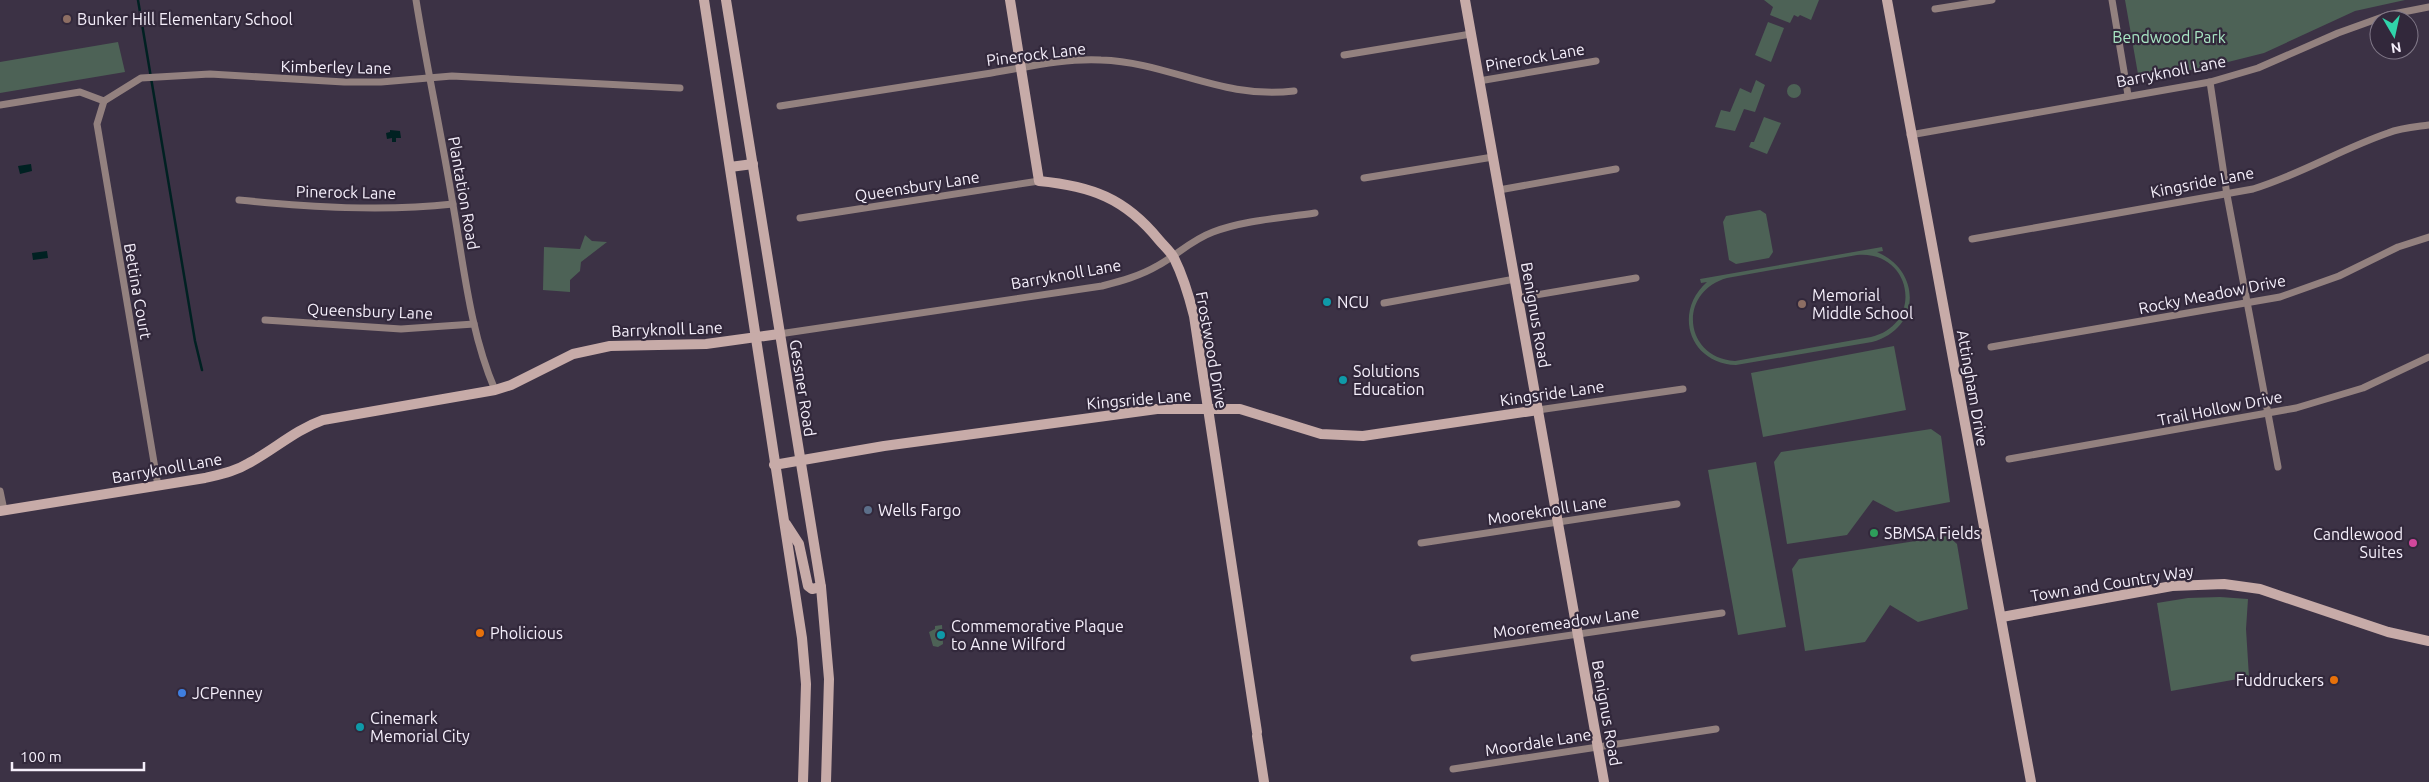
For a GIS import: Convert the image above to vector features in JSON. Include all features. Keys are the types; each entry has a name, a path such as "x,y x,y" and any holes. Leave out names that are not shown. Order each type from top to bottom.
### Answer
{"street":[{"name":"Plantation Road","path":"416,0 428,78 474,324 484,366 495,390"},
{"path":"704,0 802,638 805,674 803,782"},
{"name":"Gessner Road","path":"726,0 821,588 829,678 826,782"},
{"path":"1010,0 1039,181"},
{"name":"Benignus Road","path":"1465,0 1604,782"},
{"name":"Attingham Drive","path":"1887,0 1910,135 2002,617 2031,782"},
{"path":"1935,9 1992,0"},
{"path":"2112,0 2128,95"},
{"name":"Barryknoll Lane","path":"1910,135 2210,82 2258,68 2338,33 2388,15 2429,7"},
{"path":"1344,55 1471,34"},
{"name":"Pinerock Lane","path":"780,106 1021,69 1101,60 1126,62 1209,85 1242,91 1274,93 1294,91"},
{"name":"Pinerock Lane","path":"1479,81 1596,61"},
{"name":"Kimberley Lane","path":"104,101 141,78 210,74 344,82 381,82 452,76 680,88"},
{"path":"2210,82 2227,194 2278,467"},
{"path":"0,105 80,92 104,101"},
{"name":"Bettina Court","path":"104,101 97,124 158,486"},
{"name":"Kingsride Lane","path":"1972,239 2227,194 2286,179 2354,145 2390,132 2429,125"},
{"path":"1364,178 1493,157"},
{"path":"730,167 753,164"},
{"path":"1499,190 1616,169"},
{"name":"Queensbury Lane","path":"800,218 1039,181"},
{"name":"Frostwood Drive","path":"1039,181 1086,188 1107,197 1145,223 1173,255 1183,278 1194,316 1264,782"},
{"name":"Pinerock Lane","path":"239,200 333,207 405,208 453,204"},
{"name":"Barryknoll Lane","path":"2,511 158,486 232,471 262,455 301,429 323,420 495,390 511,385 573,354 610,346 706,344 1102,286 1140,274 1157,266 1192,242 1214,232 1244,224 1315,213"},
{"name":"Rocky Meadow Drive","path":"1991,348 2248,303 2316,286 2398,247 2429,237"},
{"path":"1518,298 1636,278"},
{"path":"1384,303 1515,279"},
{"name":"Queensbury Lane","path":"265,320 401,328 474,324"},
{"name":"Trail Hollow Drive","path":"2009,460 2268,414 2330,399 2363,388 2429,357"},
{"name":"Kingsride Lane","path":"774,465 1134,411 1208,408 1240,409 1295,428 1339,437 1363,436 1683,389"},
{"path":"0,491 2,511"},
{"name":"Mooreknoll Lane","path":"1421,543 1677,504"},
{"path":"783,519 799,544 808,586 812,589 821,588"},
{"name":"Town and Country Way","path":"2002,617 2172,586 2224,584 2260,589 2388,632 2429,641"},
{"name":"Mooremeadow Lane","path":"1414,658 1722,613"},
{"name":"Moordale Lane","path":"1454,769 1716,729"}],"green space":[{"path":"1764,0 1819,0 1811,20 1800,15 1798,17 1794,15 1790,23 1770,15 1773,7"},
{"name":"Bendwood Park","path":"2125,0 2405,0 2355,11 2264,53 2212,66 2143,79 2138,74"},
{"path":"1768,22 1784,28 1771,62 1755,55"},
{"path":"118,42 125,72 0,93 0,62"},
{"path":"1756,80 1765,85 1755,112 1744,109 1735,131 1715,127 1721,110 1730,112 1740,88 1751,93"},
{"path":"1794,84 1799,86 1801,91 1799,96 1794,98 1789,96 1787,91 1789,86"},
{"path":"1764,117 1781,123 1767,154 1749,147 1751,142 1754,142"},
{"path":"1760,210 1766,214 1773,252 1769,258 1736,264 1729,260 1723,222 1726,216"},
{"path":"585,235 592,241 607,242 581,262 580,271 570,280 570,292 543,290 544,247 580,249"},
{"path":"1882,247 1883,251 1877,252 1892,261 1902,272 1908,285 1910,299 1907,313 1900,325 1888,335 1872,342 1736,365 1720,362 1707,355 1697,346 1691,334 1689,321 1691,307 1697,294 1707,282 1701,283 1700,279","holes":["1857,255 1876,257 1890,264 1900,275 1905,289 1905,304 1899,318 1888,330 1871,337 1735,361 1718,357 1705,349 1697,337 1693,324 1694,310 1700,296 1711,285 1727,278"]},
{"path":"1894,346 1906,410 1763,437 1751,373"},
{"path":"1931,429 1941,436 1950,502 1896,512 1873,500 1847,535 1787,544 1774,462 1781,452"},
{"path":"1756,462 1786,627 1738,635 1708,470"},
{"path":"1948,536 1957,544 1968,609 1918,622 1890,605 1865,642 1805,651 1792,569 1799,559"},
{"path":"2220,597 2248,599 2246,629 2249,677 2171,691 2157,603 2188,598"},
{"path":"942,625 943,644 938,647 933,646 929,632 935,629 935,626"}],"shaded area":[{"path":"390,130 400,131 401,138 396,138 396,142 392,142 392,138 387,139 386,133 390,132"},
{"path":"31,164 32,171 20,174 18,166"},
{"path":"47,251 48,258 33,260 32,253"}],"waterway":[{"path":"138,0 195,341 202,370"}],"place":[{"name":"Bunker Hill Elementary School","path":"67,19"},
{"name":"NCU","path":"1327,302"},
{"name":"Memorial Middle School","path":"1802,304"},
{"name":"Solutions Education","path":"1343,380"},
{"name":"Wells Fargo","path":"868,510"},
{"name":"SBMSA Fields","path":"1874,533"},
{"name":"Candlewood Suites","path":"2413,543"},
{"name":"Pholicious","path":"480,633"},
{"name":"Commemorative Plaque to Anne Wilford","path":"941,635"},
{"name":"Fuddruckers","path":"2334,680"},
{"name":"JCPenney","path":"182,693"},
{"name":"Cinemark Memorial City","path":"360,727"}]}
